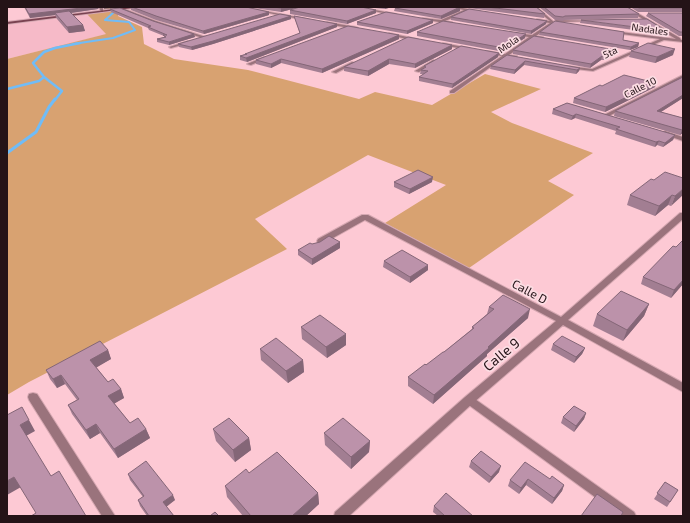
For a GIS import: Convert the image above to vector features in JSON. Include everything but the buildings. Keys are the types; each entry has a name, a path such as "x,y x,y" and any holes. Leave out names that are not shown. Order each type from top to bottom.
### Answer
{"main road":[{"path":"8,21 102,9 116,10 138,7"}],"street":[{"path":"239,7 311,20"},
{"path":"354,7 402,15"},
{"path":"451,7 483,12"},
{"path":"535,7 552,22 592,21"},
{"path":"625,7 682,41"},
{"path":"122,9 155,22 204,37"},
{"path":"374,17 393,10"},
{"path":"434,25 467,10"},
{"path":"273,17 292,11"},
{"path":"637,14 645,14"},
{"path":"417,18 456,24"},
{"path":"529,19 576,26"},
{"path":"640,20 648,20"},
{"path":"318,21 364,30"},
{"name":"Mola","path":"452,92 533,37 552,22"},
{"path":"342,30 355,24"},
{"name":"Nadales","path":"608,31 682,41"},
{"path":"510,33 548,39"},
{"path":"386,34 423,41"},
{"path":"197,39 212,35"},
{"path":"402,41 415,35"},
{"name":"5ta","path":"564,66 593,70 663,39"},
{"path":"171,47 191,41"},
{"path":"438,43 475,50"},
{"path":"453,50 460,47"},
{"path":"483,51 521,58"},
{"path":"622,52 630,53"},
{"path":"249,64 270,56"},
{"path":"417,71 441,57"},
{"path":"334,72 361,60"},
{"name":"Calle 10","path":"605,116 683,76"},
{"path":"598,114 612,118"},
{"path":"662,132 683,139"},
{"name":"Calle 9","path":"344,515 469,400 683,215"},
{"name":"Calle D","path":"316,244 365,217 562,321 683,388"},
{"path":"33,397 109,516"}],"lane":[{"path":"469,400 630,516"}],"shaded area":[{"path":"104,7 120,7 118,16 142,27 144,44 174,59 248,70 359,99 375,92 432,105 485,74 541,89 491,112 512,123 593,153 548,181 574,195 469,268 385,223 446,185 368,155 255,219 287,249 29,382 7,395 7,59 106,34 86,13 104,11"},
{"path":"88,15 107,34 7,59 7,25"}],"waterway":[{"path":"73,44 113,38 135,30 129,22 105,20 113,13 115,7"},
{"path":"44,77 33,63 44,52 55,48 80,43"},
{"path":"7,89 39,81 44,77"},
{"path":"44,77 62,91 55,100"},
{"path":"7,153 36,132 49,107 55,99"}]}
